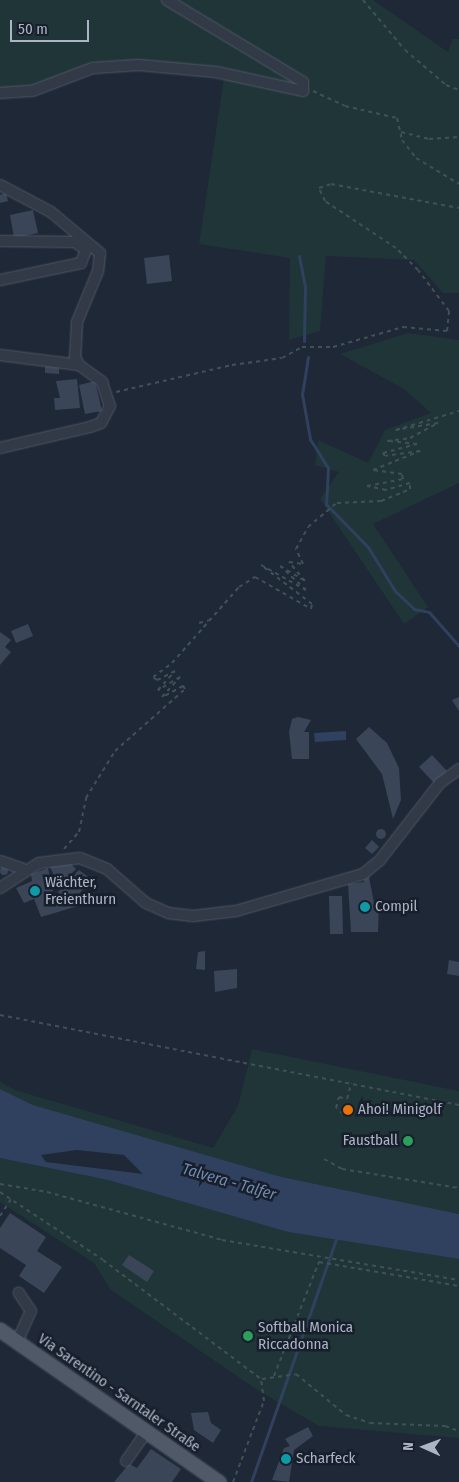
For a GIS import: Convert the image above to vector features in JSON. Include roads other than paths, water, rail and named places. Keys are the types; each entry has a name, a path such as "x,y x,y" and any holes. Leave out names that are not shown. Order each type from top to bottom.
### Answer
{"main road":[{"name":"Via Sarentino - Sarntaler Straße","path":"0,1330 219,1482"}],"street":[{"path":"0,92 32,91 93,68 139,65 216,72 297,93 305,87 167,0"},
{"path":"0,185 51,212 101,259 76,322 75,357 79,365 102,382 110,394 110,406 101,422 65,436 0,448"},
{"path":"0,241 83,242"},
{"path":"0,280 81,263 86,250 83,242"},
{"path":"0,355 79,365"},
{"path":"0,888 23,870 54,859 93,861 128,890 168,913 193,916 236,911 363,874 380,860 440,783 459,769"},
{"path":"0,861 23,870"},
{"path":"17,1342 31,1311 19,1293"},
{"path":"126,1460 147,1431"}],"water":[{"path":"346,731 346,740 315,742 314,733"},
{"name":"Talvera - Talfer","path":"0,1089 33,1105 282,1177 459,1214 459,1259 288,1232 108,1180 0,1158","holes":["77,1150 124,1155 143,1174 46,1162 41,1155"]}],"waterway":[{"path":"299,256 305,288 304,341"},
{"path":"308,357 302,394 310,439 328,468 326,504 368,547 395,591 414,609 429,612 459,646"},
{"path":"251,1482 337,1237"}],"place":[{"name":"Wächter, Freienthurn","path":"35,891"},
{"name":"Compil","path":"365,907"},
{"name":"Ahoi! Minigolf","path":"348,1110"},
{"name":"Faustball","path":"408,1141"},
{"name":"Softball Monica Riccadonna","path":"248,1336"},
{"name":"Scharfeck","path":"286,1459"}]}
